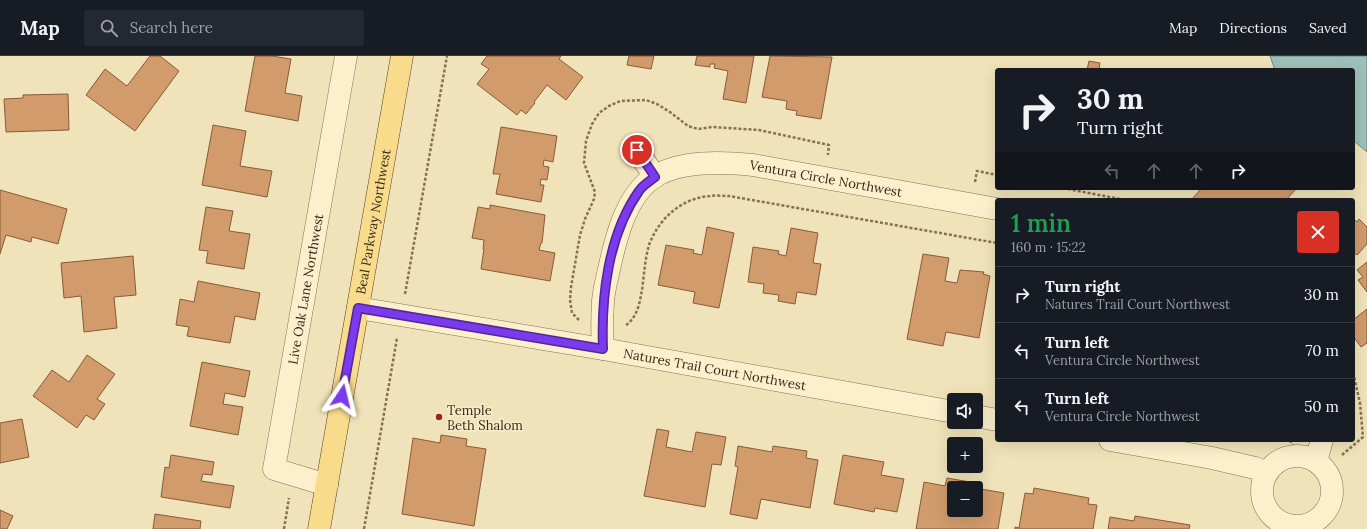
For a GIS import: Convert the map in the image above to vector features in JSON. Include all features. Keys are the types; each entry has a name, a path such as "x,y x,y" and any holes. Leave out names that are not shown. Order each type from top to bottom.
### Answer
{"main road":[{"name":"Beal Parkway Northwest","path":"319,529 402,56"}],"street":[{"name":"Live Oak Lane Northwest","path":"327,485 274,468 346,56"},
{"path":"637,150 655,177"},
{"name":"Ventura Circle Northwest","path":"602,339 603,298 614,242 626,213 640,190 655,177 671,169 693,164 720,162 753,165 995,209"},
{"name":"Natures Trail Court Northwest","path":"358,308 602,339 947,411"},
{"path":"983,417 995,420"},
{"path":"1121,442 1212,458 1255,468 1267,473"},
{"path":"1307,457 1320,442"},
{"path":"1289,457 1307,457 1332,483 1332,496 1328,510 1319,520 1306,526 1292,527 1280,522 1269,512 1263,500 1262,486 1267,473 1276,463 1289,457"}],"path":[{"path":"824,178 830,145 759,130 712,127 698,128 688,126 670,112 657,104 646,100 620,101 609,106 599,113 592,124 586,141 584,163 595,192 594,199 580,235 571,287 570,300 572,313 577,319 586,324 602,339 629,323 637,312 649,245 657,228 668,214 678,206 695,199 710,196 728,196 995,243"},
{"path":"1073,190 1115,198"},
{"path":"1355,381 1360,403 1363,436 1355,439"},
{"path":"1307,457 1347,442"}],"water":[{"path":"1270,56 1367,56 1367,152 1355,142 1355,68 1274,68"}],"building":[{"path":"150,56 160,56 179,71 135,131 86,95 105,69 127,86"},
{"path":"255,56 272,56 291,59 285,93 302,96 298,121 245,111"},
{"path":"487,56 561,56 559,59 583,77 566,100 547,85 526,114 521,110 517,115 477,84 489,69 481,64"},
{"path":"629,56 654,56 651,69 627,65"},
{"path":"697,56 754,56 746,103 723,99 728,71 714,68 715,64 710,64 710,67 695,65"},
{"path":"770,56 832,57 821,119 796,115 797,111 786,109 787,101 762,97"},
{"path":"1089,61 1100,63 1099,68 1087,68"},
{"path":"68,94 69,130 6,132 4,99 23,98 23,95"},
{"path":"213,125 246,131 240,166 272,171 267,197 202,185"},
{"path":"501,127 557,136 553,162 544,160 543,166 549,167 547,180 541,179 540,185 544,185 541,202 496,194 500,174 493,174"},
{"path":"0,190 67,209 58,244 32,237 31,242 6,235 0,254"},
{"path":"1200,190 1295,190 1288,198 1193,198"},
{"path":"490,205 545,215 542,243 539,250 555,253 550,281 481,269 484,240 472,238 478,207 490,209"},
{"path":"206,207 233,211 229,231 250,234 244,269 206,263 208,251 199,250"},
{"path":"1359,219 1367,227 1367,244 1357,255 1355,254 1355,220 1357,222"},
{"path":"707,227 734,233 719,308 693,303 695,292 658,285 666,245 694,250 693,253 702,255"},
{"path":"791,228 818,233 813,263 821,264 816,295 797,292 795,304 778,301 779,295 763,293 764,284 748,282 753,247 779,251 778,254 786,256"},
{"path":"923,254 949,258 945,281 957,283 960,270 984,272 983,274 990,276 979,338 946,332 943,346 907,339"},
{"path":"133,256 136,295 114,297 117,328 84,332 81,296 64,298 61,263"},
{"path":"1367,262 1367,292 1358,280 1363,277 1357,270"},
{"path":"198,281 260,293 255,320 235,316 230,343 187,336 189,327 176,325 180,299 194,302"},
{"path":"1367,309 1367,343 1361,347 1355,339 1355,318"},
{"path":"87,355 115,374 97,399 105,404 94,420 86,415 77,428 33,396 52,370 69,382"},
{"path":"202,362 250,371 245,397 225,393 223,404 243,407 238,435 190,426"},
{"path":"22,419 29,457 0,463 0,423"},
{"path":"657,429 669,431 666,447 692,452 696,432 726,437 721,465 712,464 705,507 644,496"},
{"path":"441,435 467,439 466,446 486,449 474,526 402,514 413,438 440,443"},
{"path":"738,446 772,452 773,446 807,451 806,458 818,460 810,508 761,499 757,519 730,514 738,467 735,466"},
{"path":"171,455 214,462 212,475 203,474 201,481 234,486 230,508 161,497 165,467 169,468"},
{"path":"843,455 884,462 881,475 904,479 897,512 875,508 874,512 834,504"},
{"path":"947,478 964,481 947,481 947,517 983,517 983,489 1004,493 998,529 916,529 924,482 945,486"},
{"path":"1034,488 1089,498 1088,504 1097,505 1093,529 1015,529 1015,527 1019,528 1025,493 1033,494"},
{"path":"0,510 13,516 7,529 0,529"},
{"path":"155,514 201,521 200,529 153,529"},
{"path":"1135,516 1190,525 1189,529 1108,529 1110,517 1134,521"}],"place":[{"name":"Temple Beth Shalom","path":"439,417"}],"route":[{"path":"342,396 358,308 603,349 603,298 614,242 626,213 640,190 655,177 637,150"}]}
